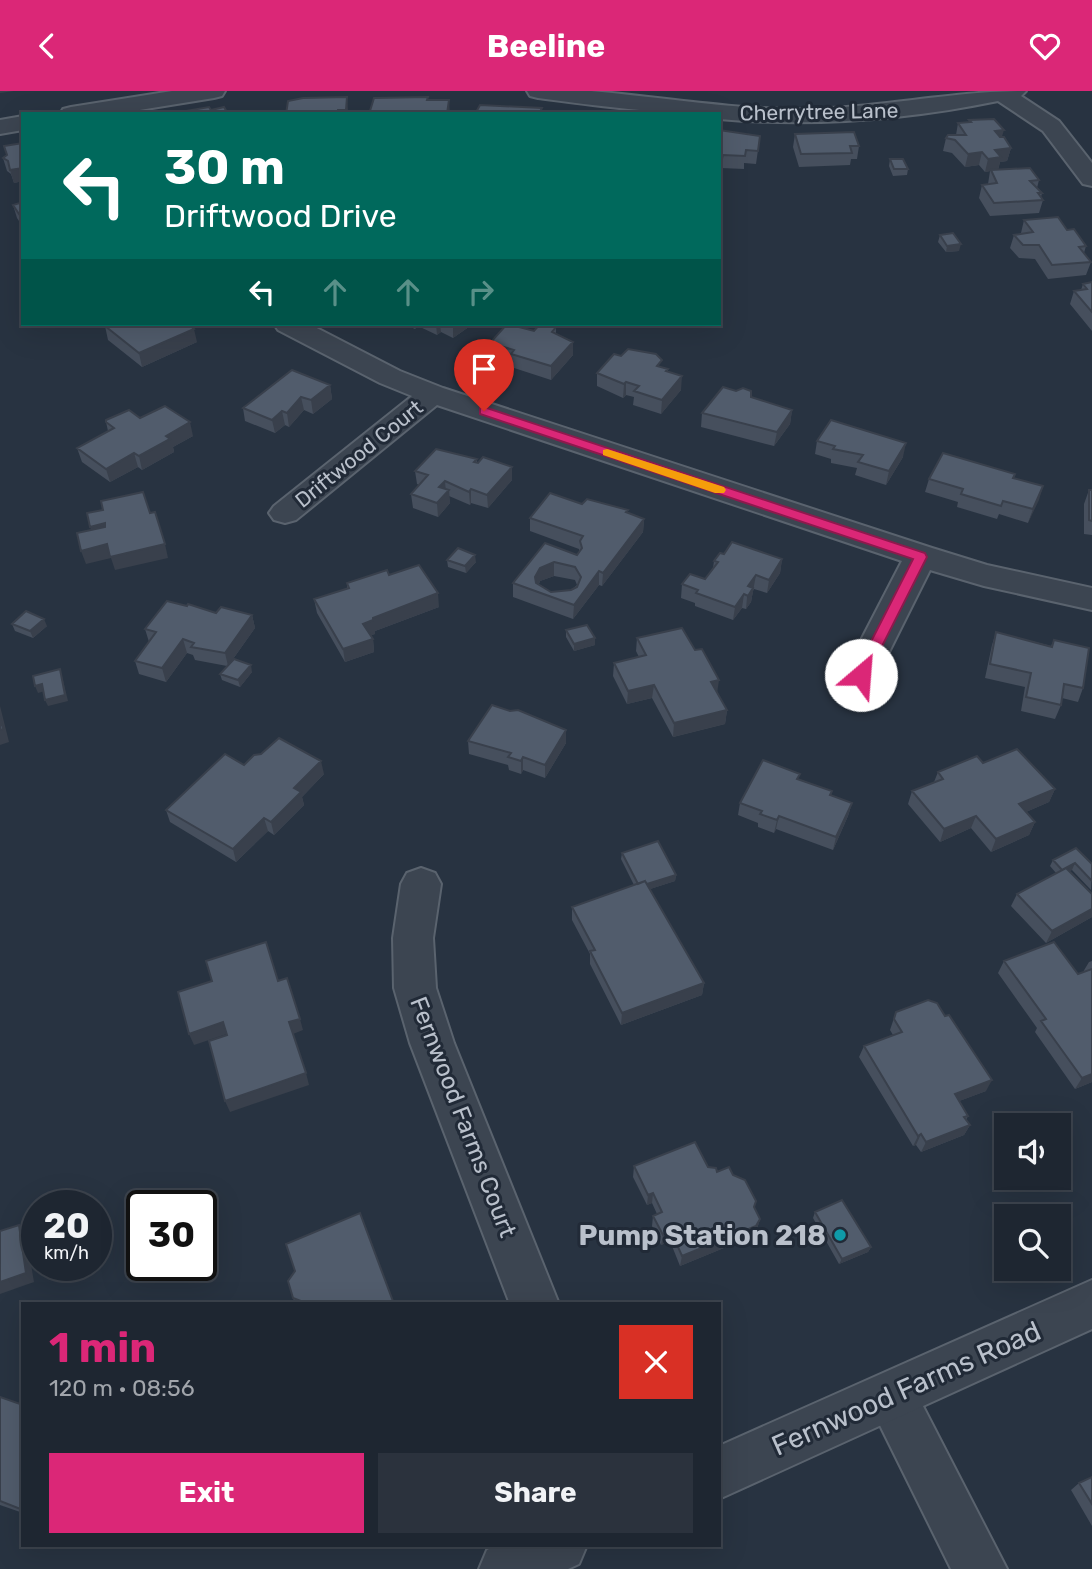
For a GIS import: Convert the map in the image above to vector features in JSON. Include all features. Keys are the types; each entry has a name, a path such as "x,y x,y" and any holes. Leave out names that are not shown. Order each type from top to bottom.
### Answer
{"street":[{"path":"76,112 95,104 214,91"},
{"name":"Cherrytree Lane","path":"538,91 719,112"},
{"path":"1008,92 1051,125 1092,179"},
{"name":"Cherrytree Lane","path":"721,112 796,116 885,113 1008,92"},
{"path":"0,127 21,123"},
{"path":"292,326 390,377 433,394 921,557 984,575 1092,599"},
{"name":"Driftwood Court","path":"285,513 433,394"},
{"path":"861,675 921,557"},
{"name":"Fernwood Farms Court","path":"421,884 413,938 415,988 432,1043 534,1302"},
{"name":"Fernwood Farms Road","path":"721,1472 1092,1304"},
{"path":"891,1397 979,1569"},
{"path":"506,1569 556,1547"}],"building":[{"path":"347,97 346,110 286,112 288,101"},
{"path":"428,97 427,100 449,100 447,112 370,112 374,98"},
{"path":"480,105 542,108 540,112 476,112"},
{"path":"224,107 227,112 180,112"},
{"path":"994,119 1004,130 995,131 1000,137 1004,137 1011,148 995,150 1001,157 988,159 982,152 968,154 955,140 946,138 948,135 966,135 958,123"},
{"path":"721,130 760,136 758,151 746,150 745,156 723,155 722,159"},
{"path":"854,132 859,146 850,146 852,153 801,154 795,134"},
{"path":"21,143 21,168 10,170 8,161 3,158 7,155 4,146"},
{"path":"890,159 903,159 908,169 894,169"},
{"path":"1030,168 1039,180 1030,181 1042,193 1038,193 1043,200 994,203 982,185 997,183 991,170"},
{"path":"21,203 21,217 13,205"},
{"path":"1058,217 1067,230 1074,229 1086,246 1079,247 1091,262 1052,265 1039,245 1023,245 1014,235 1033,232 1024,220"},
{"path":"953,233 961,244 947,246 940,235"},
{"path":"1092,282 1092,312 1074,291 1087,289 1083,284"},
{"path":"105,326 190,326 194,329 139,353"},
{"path":"505,326 534,331 538,326 556,327 552,332 573,342 551,366 511,354 514,350 490,343"},
{"path":"628,349 656,354 662,360 657,366 682,376 662,400 634,391 639,386 626,382 624,384 597,373 614,354 621,356"},
{"path":"292,370 330,385 311,400 301,397 287,413 282,411 272,420 243,408"},
{"path":"723,387 736,391 743,388 751,391 751,397 792,410 777,432 702,413"},
{"path":"165,406 190,422 166,436 170,439 139,456 134,453 106,469 77,448 114,428 106,420 129,410 140,418"},
{"path":"831,420 906,443 889,471 858,462 863,455 833,449 835,446 817,441"},
{"path":"436,449 477,459 474,462 478,463 483,457 512,467 487,495 471,489 469,492 445,481 439,487 449,490 437,503 411,494 428,475 415,471"},
{"path":"943,453 1015,474 1013,478 1043,486 1033,509 1003,501 1001,506 961,494 963,489 929,479"},
{"path":"1089,490 1092,490 1092,521 1089,520"},
{"path":"143,492 150,513 155,512 165,544 110,557 107,544 81,551 77,533 105,527 105,523 90,527 87,513 103,510 101,501"},
{"path":"550,493 582,504 587,499 628,510 626,512 644,519 603,573 599,571 574,605 513,583 545,543 577,555 582,548 580,541 583,536 530,518","holes":["554,562 575,567 581,577 577,587 571,590 551,592 536,583 535,577 540,568"]},
{"path":"732,542 782,559 769,580 756,575 748,586 753,588 748,596 744,594 735,607 696,593 698,590 682,584 690,574 705,579 718,562 714,561 720,553 724,554"},
{"path":"458,548 475,555 465,566 447,560"},
{"path":"419,565 438,593 373,618 363,624 373,639 343,649 314,599 349,588 347,583 387,570 389,575"},
{"path":"167,601 216,613 221,607 252,615 225,653 191,647 194,643 183,639 162,668 135,661 156,632 145,629"},
{"path":"26,611 44,619 30,631 12,624"},
{"path":"587,625 595,638 574,644 566,630"},
{"path":"682,628 695,650 702,649 719,680 711,682 727,710 674,723 654,685 628,691 614,663 646,655 637,638"},
{"path":"996,632 1052,647 1054,640 1089,648 1083,688 1064,684 1061,705 1026,697 1031,673 990,664"},
{"path":"234,659 251,665 238,680 220,674"},
{"path":"60,669 65,695 45,700 42,684 35,686 33,676"},
{"path":"492,705 510,711 518,710 566,730 545,765 523,757 521,761 508,757 511,753 468,741"},
{"path":"279,738 321,761 294,788 301,792 271,822 264,818 233,849 166,810 225,754 244,765"},
{"path":"1017,749 1055,789 1019,804 1035,822 996,839 976,816 944,829 912,791 943,779 938,772 977,756 983,763"},
{"path":"763,760 800,774 797,779 832,791 830,795 852,803 836,837 779,816 777,820 760,814 762,811 740,803"},
{"path":"658,841 676,875 638,884 622,853"},
{"path":"1076,848 1092,864 1092,881 1075,863 1062,870 1053,860"},
{"path":"1066,868 1092,894 1092,909 1052,931 1017,894"},
{"path":"645,881 704,983 622,1013 590,951 595,950 572,907"},
{"path":"266,942 278,981 287,978 300,1019 289,1022 306,1073 225,1101 209,1041 227,1035 223,1022 189,1034 178,992 212,981 206,961"},
{"path":"1054,942 1078,974 1092,969 1092,1074 1082,1078 1041,1021 1046,1019 1004,961"},
{"path":"928,1000 937,1003 945,1016 949,1015 992,1080 955,1094 968,1116 964,1117 970,1125 926,1142 921,1134 918,1136 864,1046 902,1032 894,1019 896,1012"},
{"path":"695,1142 708,1167 716,1168 717,1172 729,1167 733,1175 745,1180 756,1201 754,1207 760,1219 756,1226 682,1256 671,1231 663,1235 653,1216 662,1212 653,1193 648,1195 634,1166"},
{"name":"Pump Station 218","path":"842,1200 871,1247 842,1259 815,1212"},
{"path":"360,1213 393,1302 301,1302 293,1298 288,1281 295,1271 286,1244"},
{"path":"19,1225 21,1275 0,1282 0,1231"},
{"path":"0,1397 21,1404 21,1509 0,1501"},
{"path":"1092,1477 1092,1504 1079,1483"}],"slow traffic":[{"path":"607,453 719,490"}],"place":[{"name":"Pump Station 218","path":"840,1235"}],"route":[{"path":"484,411 921,557 861,675"}]}
